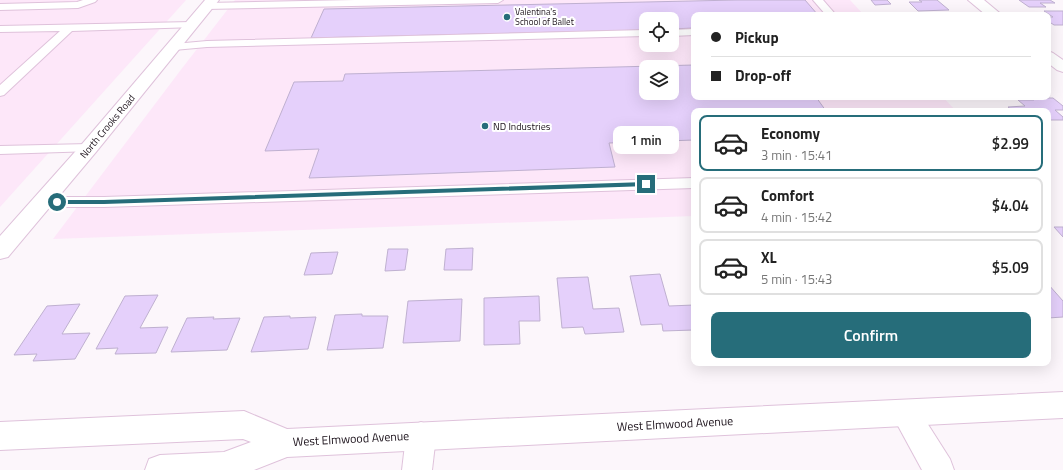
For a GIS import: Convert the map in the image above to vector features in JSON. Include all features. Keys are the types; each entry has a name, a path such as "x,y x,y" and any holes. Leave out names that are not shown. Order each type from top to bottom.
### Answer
{"street":[{"path":"975,0 991,12"},
{"name":"North Crooks Road","path":"0,250 89,148 209,3"},
{"path":"1051,58 1063,67"},
{"name":"West Elmwood Avenue","path":"160,470 224,467 287,443 1063,405"},
{"path":"905,413 939,470"},
{"name":"West Elmwood Avenue","path":"0,436 244,425 287,443"},
{"path":"417,470 421,436"}],"lane":[{"path":"0,7 47,3 78,5 92,0"},
{"path":"209,3 498,0"},
{"path":"818,0 828,12"},
{"path":"0,29 192,25"},
{"path":"0,92 69,28"},
{"path":"679,33 691,32"},
{"path":"174,47 207,44 639,34"},
{"path":"0,150 89,148"},
{"path":"41,202 112,202 691,183"}],"shaded area":[{"path":"0,0 186,0 0,207"},
{"path":"235,0 850,0 861,12 691,12 691,100 946,100 953,108 691,108 691,216 53,239"}],"building":[{"name":"Valentina's School of Ballet","path":"737,0 805,0 815,12 691,12 691,28 679,29 679,12 639,12 639,30 311,38 324,9"},
{"path":"871,0 887,0 891,4 875,5"},
{"path":"919,0 937,0 949,10 918,11 909,2 922,2"},
{"path":"1019,0 1050,0 1055,3 1040,3 1046,7 1029,7"},
{"path":"1044,11 1063,11 1063,25 1054,25 1051,23 1051,17 1053,17 1051,16 1051,12"},
{"name":"ND Industries","path":"679,65 691,65 691,100 818,100 824,108 691,108 691,140 609,143 615,167 309,178 319,149 265,151 294,82 343,81 345,74 639,66 639,100 679,100"},
{"path":"1051,98 1053,98 1063,106 1063,110 1055,110 1063,117 1063,120 1051,120 1051,108 1008,107 1025,106 1018,100 1051,100"},
{"path":"1054,227 1063,227 1063,237"},
{"path":"473,248 472,270 444,270 446,249"},
{"path":"388,249 408,249 405,270 385,271"},
{"path":"338,252 332,274 304,275 311,253"},
{"path":"660,274 669,306 691,305 691,330 663,331 662,324 641,325 630,276"},
{"path":"588,277 593,309 619,308 624,332 585,334 583,327 562,328 557,278"},
{"path":"1051,287 1063,301 1063,317 1051,318"},
{"path":"158,295 140,328 168,327 156,353 115,354 118,348 96,349 125,296"},
{"path":"539,296 540,321 519,321 520,344 484,345 484,298"},
{"path":"462,299 460,341 403,343 408,301"},
{"path":"80,304 62,334 90,333 75,359 33,361 37,354 14,355 47,306"},
{"path":"362,314 362,316 388,316 383,348 327,350 335,315"},
{"path":"290,316 290,318 316,317 308,349 251,352 264,317"},
{"path":"214,317 213,319 240,318 227,350 171,352 187,318"}],"place":[{"name":"Valentina's School of Ballet","path":"507,17"},
{"name":"ND Industries","path":"485,126"}],"route":[{"path":"57,202 104,202 646,184"}]}
